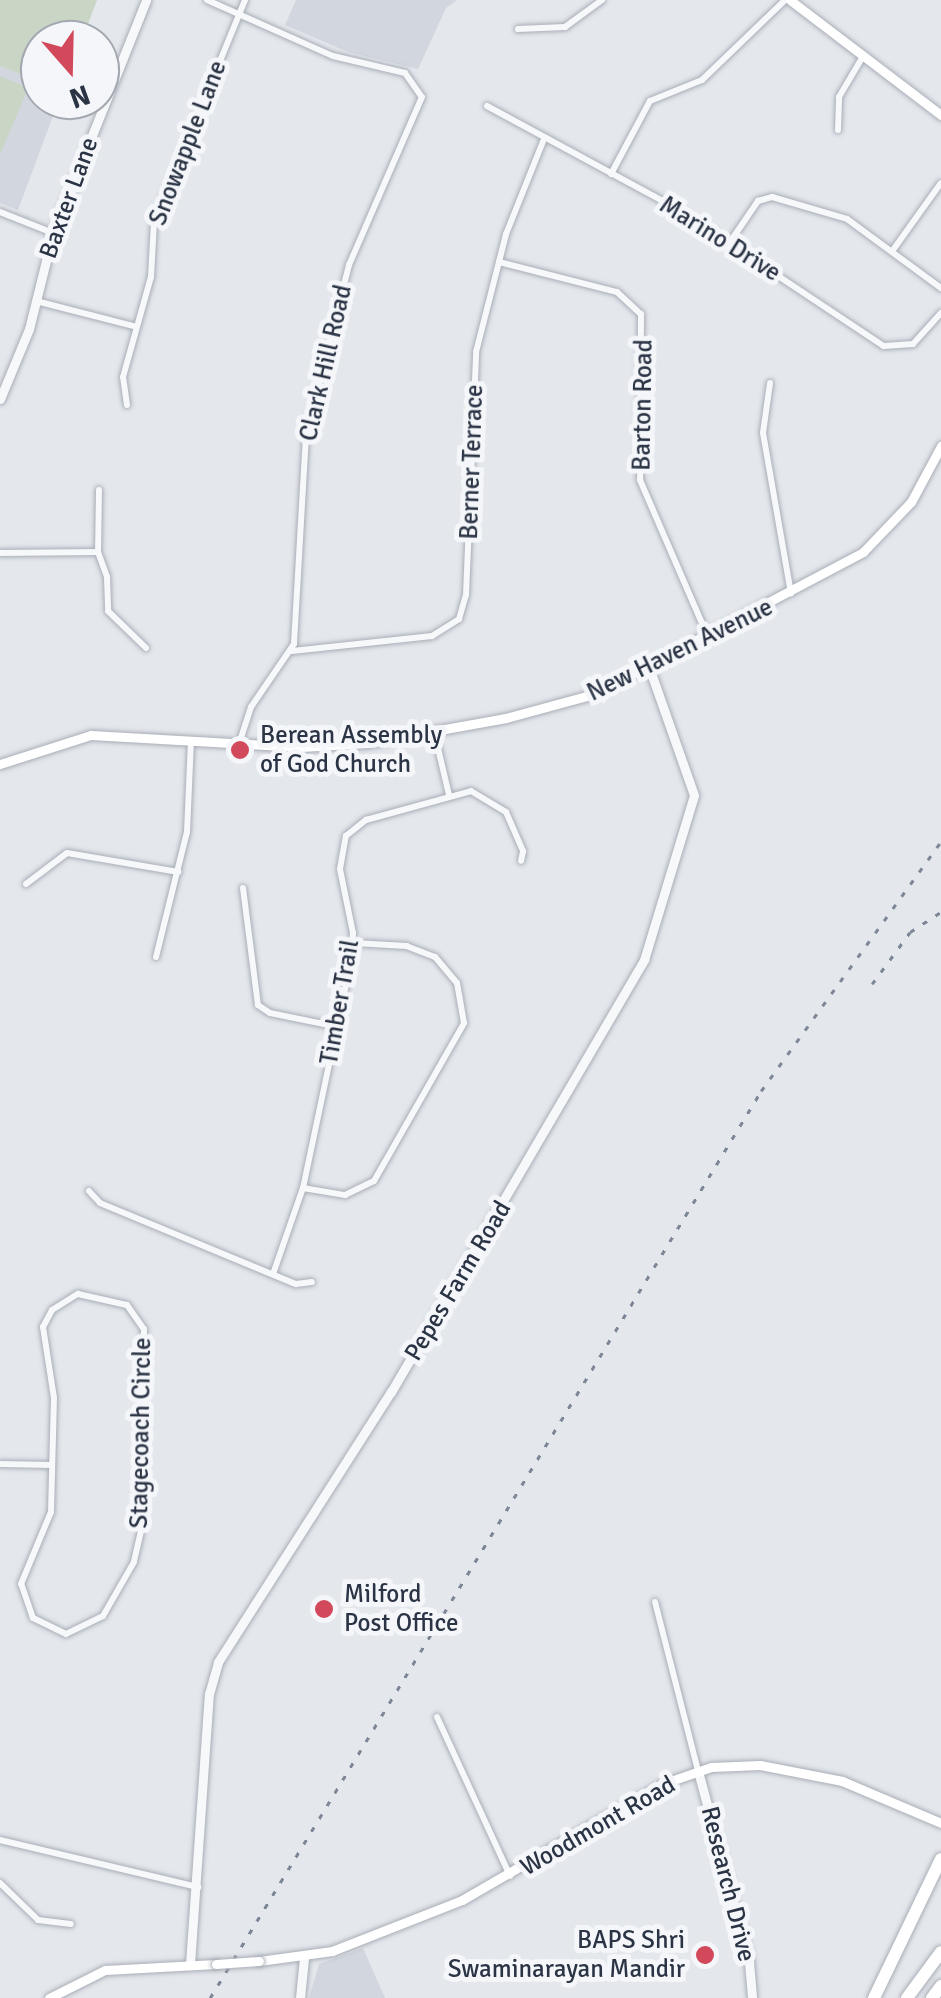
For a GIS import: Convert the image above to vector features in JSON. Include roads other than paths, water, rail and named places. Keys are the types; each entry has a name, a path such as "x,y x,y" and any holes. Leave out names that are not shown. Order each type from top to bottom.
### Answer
{"highway":[{"path":"874,1998 941,1859"},
{"path":"908,1998 941,1952"},
{"path":"932,1998 941,1986"}],"main road":[{"path":"788,0 941,116"},
{"name":"New Haven Avenue","path":"0,764 49,743 91,735 322,746 434,732 574,701 650,670 791,595 871,546 911,502 941,446"},
{"name":"Woodmont Road","path":"49,1998 105,1970 304,1958 510,1877 662,1784 698,1771 760,1765 842,1781 941,1823"}],"street":[{"name":"Baxter Lane","path":"0,399 36,302 54,234 146,0"},
{"path":"208,0 240,13"},
{"name":"Snowapple Lane","path":"127,406 123,377 151,277 154,222 245,0"},
{"path":"518,28 564,26 602,0"},
{"path":"610,174 650,101 702,80 788,0"},
{"name":"Clark Hill Road","path":"240,13 352,63 404,73 417,82 422,103 349,264 306,435 292,652"},
{"path":"838,130 839,97 862,58"},
{"name":"Marino Drive","path":"487,106 730,242 884,346 912,344 941,313"},
{"name":"Berner Terrace","path":"292,652 432,636 459,620 466,596 476,352 498,262 544,139"},
{"path":"892,250 941,183"},
{"path":"730,242 756,204 768,197 847,219 941,288"},
{"path":"0,212 54,234"},
{"name":"Barton Road","path":"498,262 617,292 641,314 640,480 709,638"},
{"path":"36,302 137,328"},
{"path":"770,383 763,433 791,595"},
{"path":"100,490 98,552 108,576 109,614 146,648"},
{"path":"0,553 98,552"},
{"path":"239,742 251,708 292,652"},
{"name":"Pepes Farm Road","path":"199,1887 209,1694 218,1662 391,1392 644,960 694,796 650,670"},
{"path":"434,732 449,795"},
{"path":"156,957 178,872 191,738"},
{"name":"Timber Trail","path":"273,1274 302,1188 354,943 340,869 346,836 366,820 471,791 494,800 510,820 521,861"},
{"path":"26,884 67,853 178,872"},
{"path":"244,888 258,1005 270,1014 338,1027"},
{"path":"302,1188 346,1195 374,1180 464,1022 457,983 435,957 406,946 354,943"},
{"path":"89,1191 100,1203 273,1274 312,1282"},
{"name":"Stagecoach Circle","path":"98,1294 138,1316 148,1344 141,1531 134,1562 103,1616 72,1633 37,1623 21,1593 23,1573 50,1520 52,1465 54,1398 45,1322 63,1300 98,1294"},
{"path":"0,1464 52,1465"},
{"path":"655,1602 698,1771"},
{"path":"437,1717 510,1877"},
{"name":"Research Drive","path":"698,1771 749,1962 752,1998"},
{"path":"0,1840 199,1887 190,1964"},
{"path":"0,1882 38,1920 71,1924"},
{"path":"300,1998 304,1958"}],"railway":[{"path":"210,1998 761,1091 941,841"},
{"path":"872,984 910,932 941,912"}],"place":[{"name":"Berean Assembly of God Church","path":"240,750"},
{"name":"Milford Post Office","path":"324,1609"},
{"name":"BAPS Shri Swaminarayan Mandir","path":"705,1955"}]}
